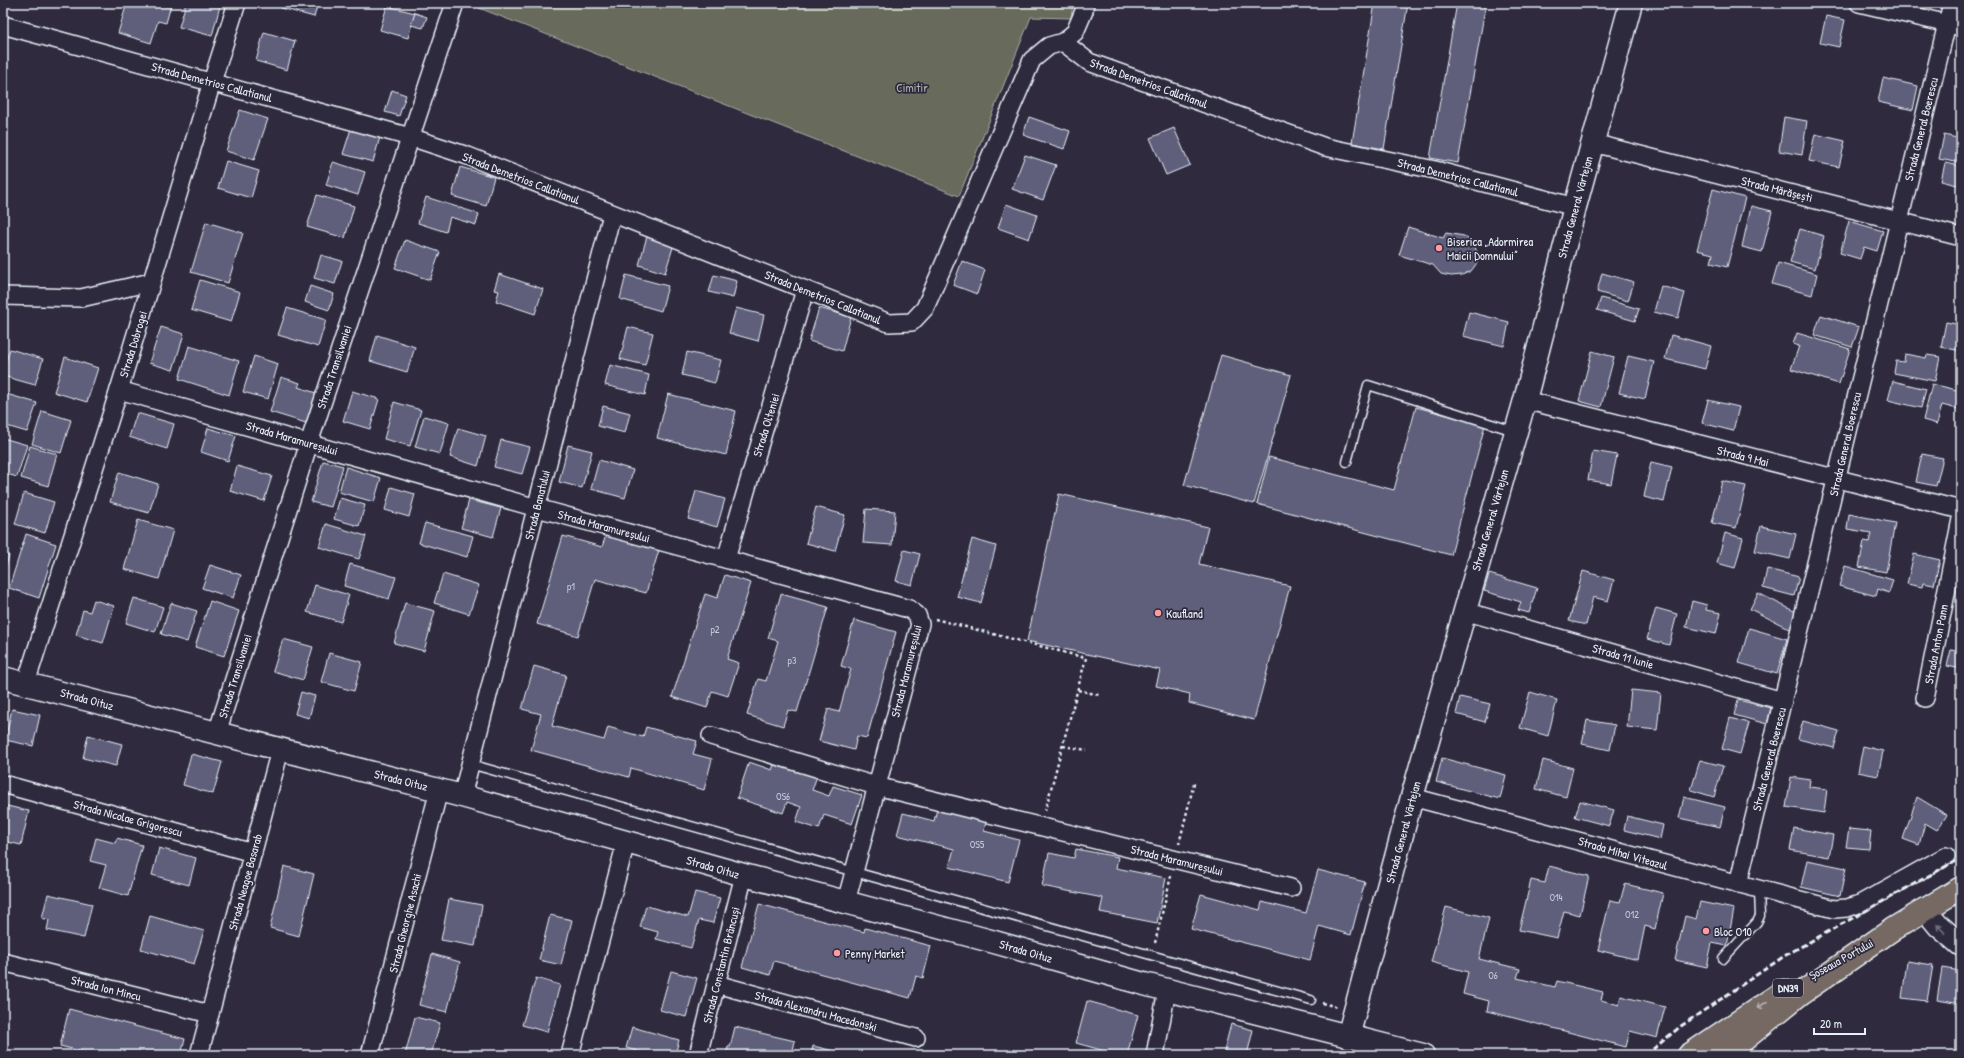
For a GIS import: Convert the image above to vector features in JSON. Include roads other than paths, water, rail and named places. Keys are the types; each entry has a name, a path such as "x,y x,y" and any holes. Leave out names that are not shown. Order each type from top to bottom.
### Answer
{"main road":[{"name":"Strada General Vârtejan","path":"1348,1037 1412,797 1525,400 1575,207 1631,3"},
{"name":"Strada Oituz","path":"3,678 462,796 744,876 846,902 1167,990 1423,1055"},
{"name":"Șoseaua Portului","path":"1689,1055 1782,992 1961,888"},
{"path":"1925,909 1938,926 1961,945"},
{"name":"Șoseaua Portului","path":"1725,1055 1800,994 1892,929"}],"street":[{"name":"Strada Dobrogei","path":"26,683 119,390 237,3"},
{"name":"Strada Transilvaniei","path":"217,733 309,443 455,3"},
{"path":"1062,42 1075,32 1084,11 1085,3"},
{"path":"1859,3 1954,25"},
{"name":"Strada General Boerescu","path":"1738,884 1837,480 1898,220 1954,25 1952,3"},
{"name":"Strada Demetrios Callatianul","path":"3,25 410,137 468,156 889,323 912,322 925,308 1032,60 1050,46 1062,42 1089,62 1325,147 1435,170 1575,207"},
{"name":"Strada Mărășești","path":"1593,143 1961,237"},
{"name":"Strada Banatului","path":"462,796 612,214"},
{"path":"3,296 81,298 151,282"},
{"name":"Strada Olteniei","path":"726,559 806,290"},
{"name":"Strada Maramureșului","path":"119,390 537,508 909,609 917,615 920,624 846,902"},
{"name":"Strada 9 Mai","path":"1525,400 1837,480 1961,510"},
{"name":"Strada Anton Pann","path":"1925,698 1961,519"},
{"name":"Strada 11 Iunie","path":"1464,611 1783,701"},
{"name":"Strada Maramureșului","path":"711,736 876,786 1291,888"},
{"name":"Strada Neagoe Basarab","path":"199,1055 280,750"},
{"name":"Strada Nicolae Grigorescu","path":"3,784 253,853"},
{"name":"Strada Gheorghe Asachi","path":"370,1055 439,790"},
{"name":"Strada Mihai Viteazul","path":"1412,797 1594,844 1759,890 1834,909 1847,908 1860,904 1946,856"},
{"path":"570,1055 626,842"},
{"name":"Strada Constantin Brâncuși","path":"698,1055 744,876"},
{"name":"Strada Ion Mincu","path":"3,962 210,1014"},
{"name":"Strada Alexandru Macedonski","path":"716,984 916,1038"},
{"path":"1155,1055 1167,990"}],"lane":[{"path":"1347,462 1368,385 1515,432"},
{"path":"470,764 1311,1000"},
{"path":"1723,959 1757,922 1760,916 1759,890"}],"railway":[{"path":"1646,1055 1681,1026 1786,955 1961,858"}],"place":[{"name":"Biserica „Adormirea Maicii Domnului”","path":"1439,248"},
{"name":"Kaufland","path":"1158,613"},
{"name":"Bloc O10","path":"1706,931"},
{"name":"Penny Market","path":"837,953"}],"park label":[{"name":"Cimitir","path":"912,87"}]}
